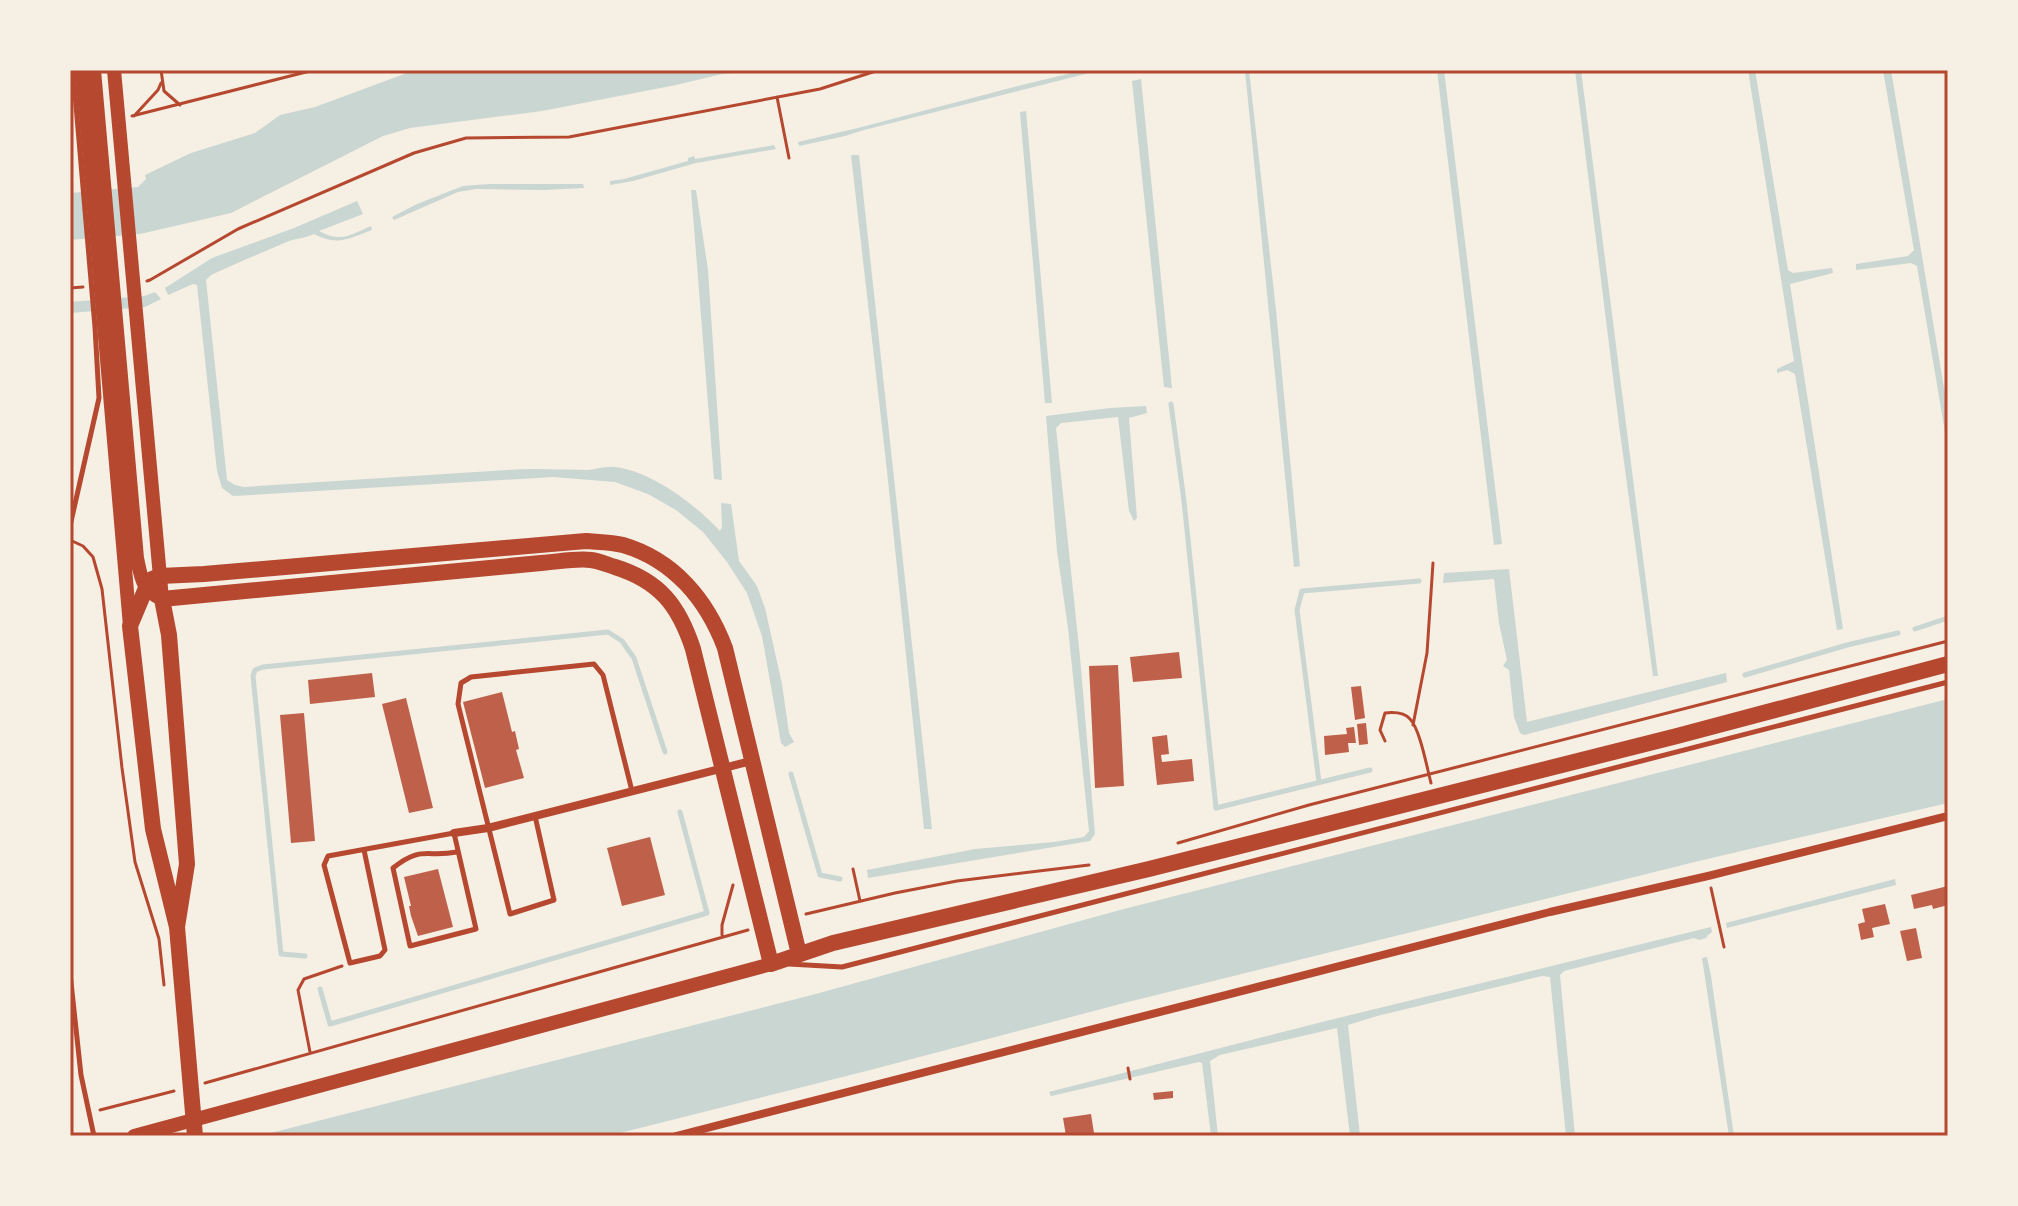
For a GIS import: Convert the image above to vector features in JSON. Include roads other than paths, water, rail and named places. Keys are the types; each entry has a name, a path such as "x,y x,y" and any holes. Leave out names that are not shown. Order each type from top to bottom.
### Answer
{"main road":[{"path":"82,70 130,626 153,829 177,927 195,1136"},
{"path":"85,88 94,70"},
{"path":"114,70 162,599 169,635 187,864 177,927"},
{"path":"106,326 137,558 146,588 162,599 591,560 633,573 655,585 685,626 693,649 771,964"},
{"path":"130,626 146,588 152,579 160,576 586,541 620,544 644,553 677,573 715,623 725,648 799,954"},
{"path":"134,1136 771,964 833,943 1124,875 1677,736 1948,664"}],"street":[{"path":"454,833 488,828 751,761"},
{"path":"676,1136 1534,916 1948,816"}],"lane":[{"path":"70,526 99,398 106,326 85,88 73,70"},
{"path":"535,816 554,900 510,914 458,704 461,683 471,677 594,664 603,675 632,792"},
{"path":"771,964 842,967 1948,682"},
{"path":"364,850 385,950 380,956 350,963 324,865 328,856 454,833 476,929 410,946 393,868 407,857 421,852 457,852"},
{"path":"799,954 814,964"},
{"path":"70,973 81,1075 94,1136"}],"waterway":[{"path":"1171,404 1216,808 1370,770"},
{"path":"1319,782 1297,610 1302,591 1419,581"},
{"path":"1915,629 1948,618"},
{"path":"305,956 281,954 253,676 255,670 608,632 622,641 634,658 665,752"},
{"path":"1745,675 1898,633"},
{"path":"791,774 820,875 840,879"},
{"path":"320,989 330,1024 707,913 680,812"}]}
